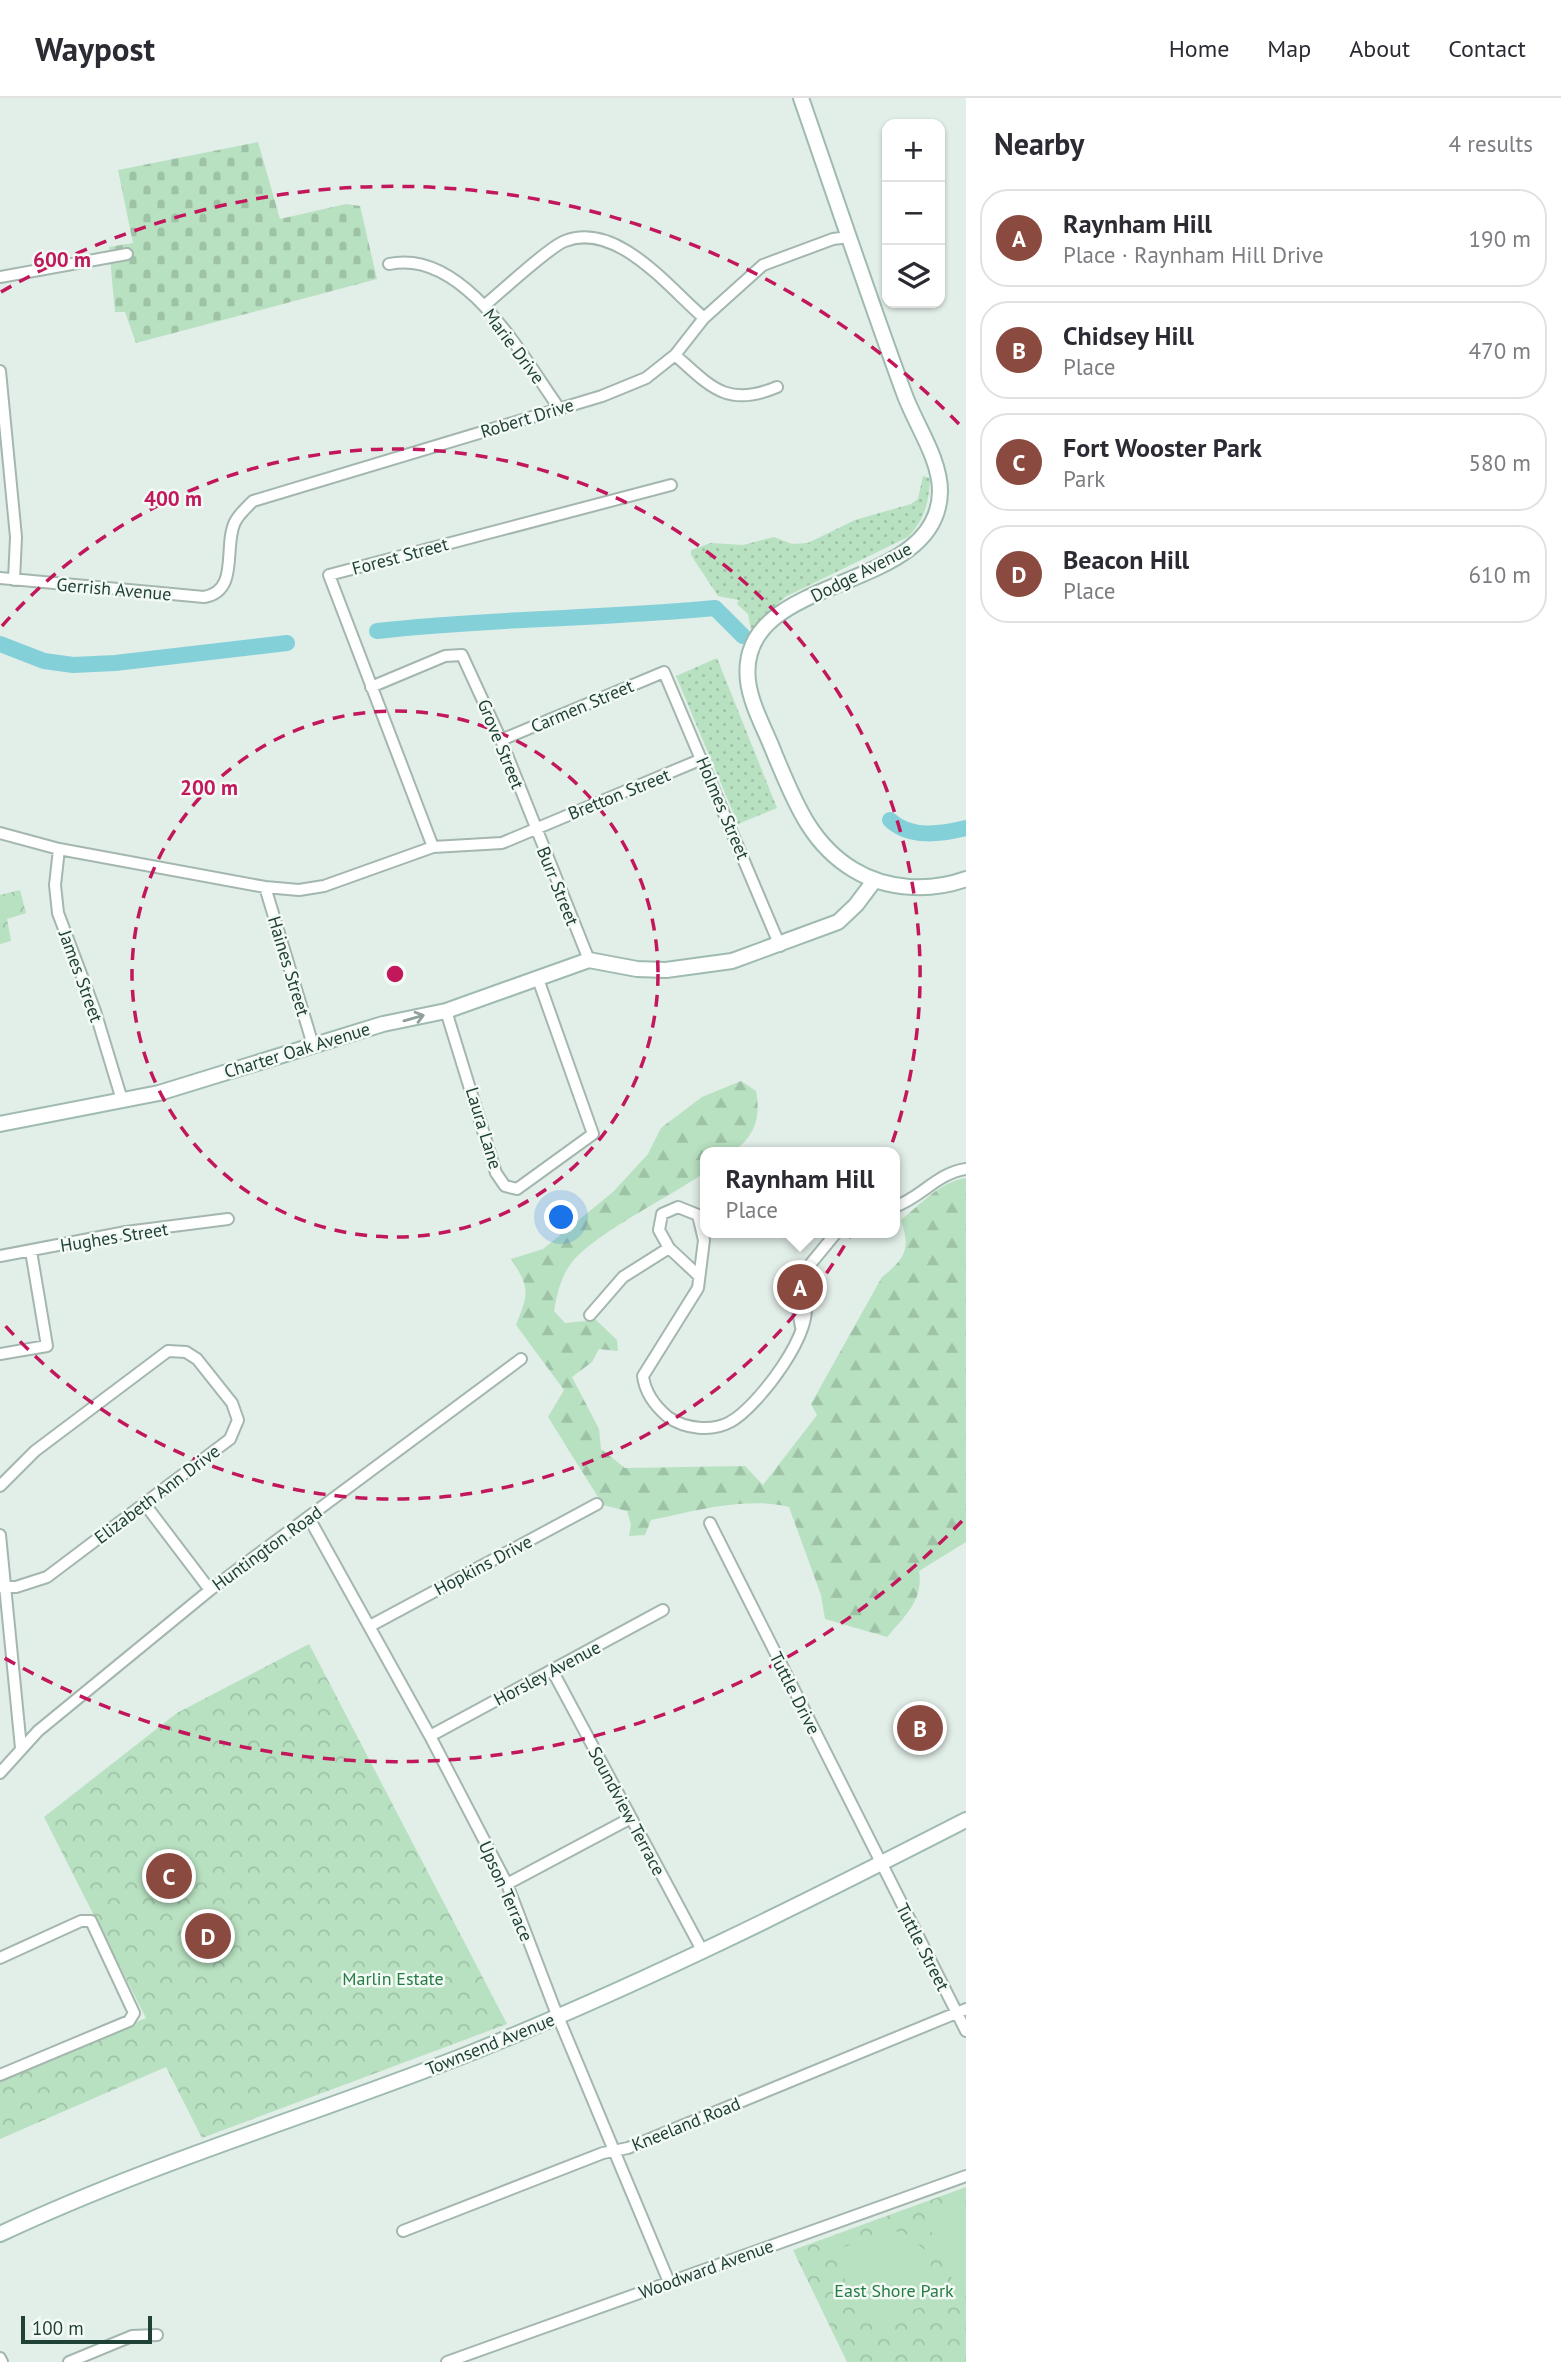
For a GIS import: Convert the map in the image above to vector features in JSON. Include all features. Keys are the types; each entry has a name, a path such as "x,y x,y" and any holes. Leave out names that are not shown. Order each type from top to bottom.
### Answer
{"main road":[{"name":"Dodge Avenue","path":"806,100 849,237 908,404 937,471 938,506 926,534 909,550 770,621 753,646 748,680 753,701 788,787 809,828 845,865 874,881"},
{"path":"589,960 637,969 696,968 732,961 779,946 842,919 874,881 925,887 966,879"},
{"name":"Charter Oak Avenue","path":"0,1124 159,1093 383,1024 446,1011 589,960"},
{"name":"Townsend Avenue","path":"0,2234 106,2186 430,2068 559,2017 703,1952 966,1820"}],"street":[{"path":"485,305 564,241 589,237 620,244 704,318"},
{"name":"Robert Drive","path":"225,586 234,524 253,501 602,396 646,378 675,355 704,318 763,265 833,239 849,237"},
{"path":"0,277 127,254"},
{"name":"Marie Drive","path":"389,264 418,261 442,272 485,305 559,408"},
{"path":"675,355 714,390 735,397 756,396 777,387"},
{"path":"0,371 16,537 14,580"},
{"name":"Forest Street","path":"433,847 329,575 671,485"},
{"name":"Gerrish Avenue","path":"0,578 205,597 215,595 225,586"},
{"name":"Grove Street","path":"372,687 445,656 457,653 465,659 501,740 535,828"},
{"name":"Carmen Street","path":"501,740 664,672"},
{"name":"Holmes Street","path":"664,672 779,946"},
{"name":"Bretton Street","path":"535,828 702,759"},
{"name":"Burr Street","path":"0,833 59,849 265,887 299,890 324,886 433,847 502,843 535,828 589,960"},
{"name":"James Street","path":"59,849 54,885 58,914 95,1011 122,1100"},
{"name":"Haines Street","path":"265,887 313,1045"},
{"name":"Laura Lane","path":"446,1011 496,1173 505,1186 517,1189 593,1134 538,978"},
{"path":"900,1204 950,1172 966,1169"},
{"path":"699,1276 669,1248 659,1230 659,1219 667,1210 678,1207 693,1210 700,1220"},
{"name":"Hughes Street","path":"0,1256 126,1233 228,1219"},
{"path":"703,1238 698,1288 643,1376 654,1403 675,1421 693,1427 713,1427 732,1421 746,1410 780,1369 793,1350 806,1320 807,1306 803,1298 808,1267 832,1238"},
{"path":"590,1315 617,1282 669,1248"},
{"path":"0,1354 47,1346 30,1251"},
{"name":"Elizabeth Ann Drive","path":"0,1486 35,1451 163,1354 186,1352 197,1359 232,1403 237,1427 230,1439 47,1577 2,1587"},
{"name":"Huntington Road","path":"0,1773 20,1748 210,1590 520,1359"},
{"path":"144,1503 210,1590"},
{"name":"Hopkins Drive","path":"370,1626 597,1504"},
{"name":"Upson Terrace","path":"309,1518 430,1735 507,1884 669,2282"},
{"name":"Tuttle Drive","path":"710,1523 881,1863"},
{"path":"0,1535 2,1587 20,1748"},
{"name":"Horsley Avenue","path":"430,1735 663,1610"},
{"name":"Soundview Terrace","path":"552,1670 703,1952"},
{"path":"0,1687 13,1686"},
{"path":"507,1884 632,1818"},
{"name":"Tuttle Street","path":"881,1863 961,2011 966,2031"},
{"path":"0,1958 81,1921 91,1921 133,2007 133,2017 0,2075"},
{"name":"Kneeland Road","path":"403,2231 603,2153 615,2152 961,2011"},
{"name":"Woodward Avenue","path":"447,2362 966,2176"},
{"path":"69,2362 132,2336 157,2335"}],"green space":[{"path":"258,142 280,219 346,204 360,206 377,279 136,343 125,312 115,312 109,247 133,243 118,170"},
{"path":"923,476 930,478 929,495 922,517 908,537 785,597 751,630 748,614 737,604 739,600 718,596 691,555 691,550 711,543 743,545 774,537 792,544 808,543 855,520 911,504 918,499"},
{"path":"717,658 777,808 738,824 676,676"},
{"path":"20,890 26,913 7,919 11,941 0,944 0,895"},
{"path":"741,1081 756,1091 757,1118 747,1140 740,1147 700,1147 700,1176 613,1229 580,1253 564,1276 554,1311 565,1323 596,1320 617,1340 618,1351 599,1349 592,1362 572,1377 599,1429 601,1449 625,1468 745,1466 763,1485 817,1415 811,1404 882,1277 901,1259 905,1239 901,1220 939,1189 966,1178 966,1542 919,1571 916,1599 887,1637 825,1619 821,1595 789,1507 755,1503 702,1509 651,1520 645,1535 629,1536 631,1525 627,1511 603,1505 548,1417 564,1390 516,1325 526,1291 522,1277 511,1259 543,1249 613,1192 648,1154 661,1128 702,1097"},
{"name":"Marlin Estate","path":"309,1644 507,2024 202,2138 166,2067 0,2139 0,2080 146,2018 44,1817 177,1713"},
{"name":"East Shore Park","path":"966,2187 966,2362 847,2362 793,2250"},
{"path":"966,2202 966,2290 956,2288 925,2217"},
{"path":"902,2231 925,2250 943,2299 872,2325 853,2301 836,2250 881,2233"}],"waterway":[{"path":"377,631 462,623 715,608 743,636"},
{"path":"0,644 44,661 73,665 115,663 287,643"},
{"path":"890,820 916,832 936,833 966,828"}],"place":[{"name":"Raynham Hill","path":"800,1287"},
{"name":"Chidsey Hill","path":"920,1728"},
{"name":"Fort Wooster Park","path":"169,1876"},
{"name":"Beacon Hill","path":"208,1936"}]}
